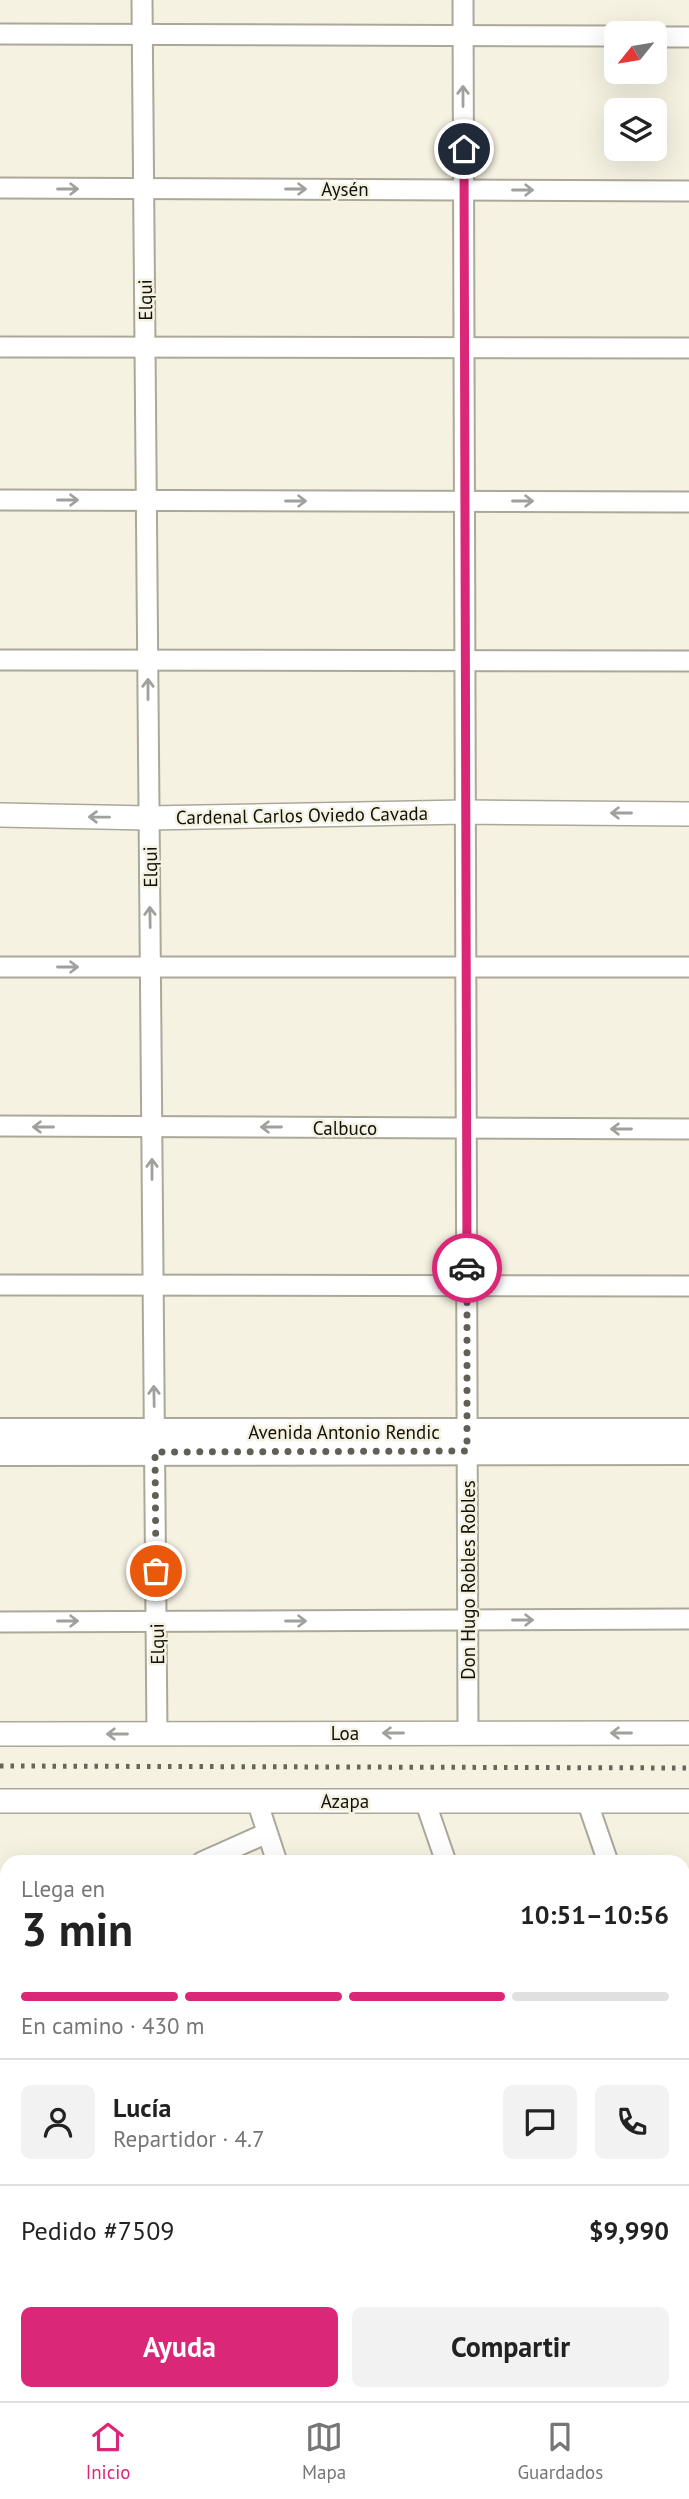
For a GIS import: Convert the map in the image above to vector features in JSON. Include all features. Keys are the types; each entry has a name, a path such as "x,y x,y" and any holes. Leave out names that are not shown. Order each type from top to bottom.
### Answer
{"main road":[{"name":"Avenida Antonio Rendic","path":"0,1432 155,1441 467,1442 689,1451"},
{"name":"Avenida Antonio Rendic","path":"467,1442 689,1432"},
{"name":"Avenida Antonio Rendic","path":"0,1452 155,1441"}],"street":[{"name":"Elqui","path":"142,0 157,1734"},
{"name":"Don Hugo Robles Robles","path":"463,0 468,1732"},
{"path":"0,34 604,36"},
{"path":"667,37 689,37"},
{"name":"Aysén","path":"0,188 689,191"},
{"path":"0,347 689,348"},
{"path":"0,500 689,502"},
{"path":"0,660 689,661"},
{"name":"Cardenal Carlos Oviedo Cavada","path":"0,815 149,818 466,812 689,814"},
{"path":"0,967 689,967"},
{"name":"Calbuco","path":"0,1126 689,1129"},
{"path":"0,1285 689,1286"},
{"path":"0,1622 689,1619"},
{"name":"Loa","path":"0,1734 689,1733"},
{"name":"Azapa","path":"0,1801 689,1801"},
{"path":"257,1801 275,1855"},
{"path":"425,1801 444,1855"},
{"path":"587,1801 606,1855"},
{"path":"218,1855 267,1833"}],"railway":[{"path":"0,1766 689,1768"}],"way so far":[{"path":"156,1571 155,1452 467,1451 467,1268"}],"route":[{"path":"464,149 467,1268"}]}
